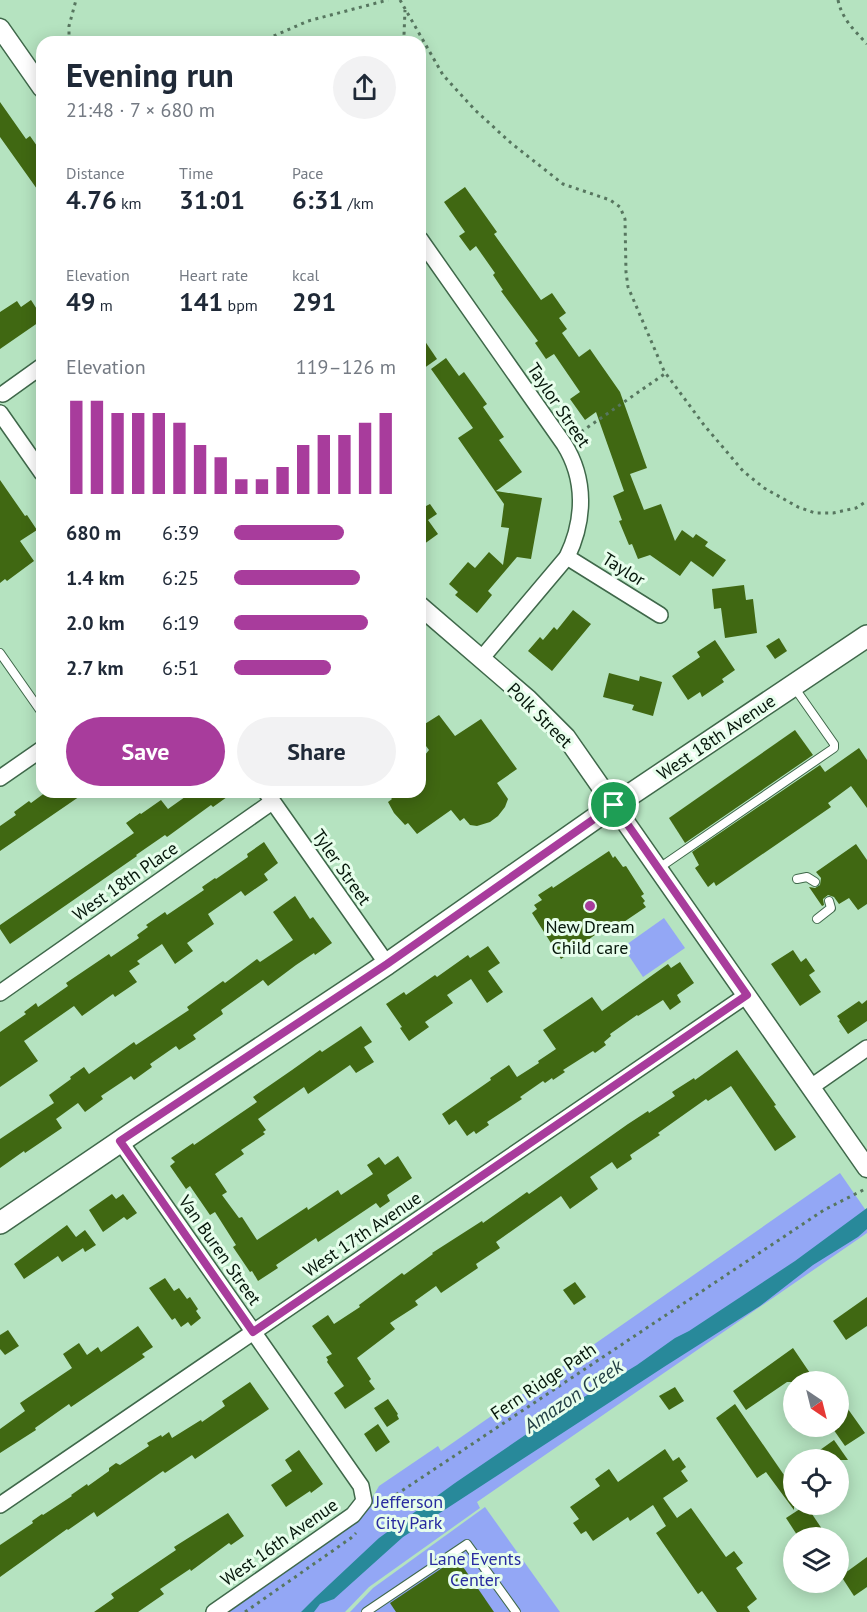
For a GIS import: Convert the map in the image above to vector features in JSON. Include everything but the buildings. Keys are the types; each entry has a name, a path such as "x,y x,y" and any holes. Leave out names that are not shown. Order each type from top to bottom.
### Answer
{"main road":[{"name":"West 18th Avenue","path":"0,1223 387,964 614,805 867,636"}],"street":[{"path":"0,28 36,79"},
{"name":"Taylor Street","path":"426,248 564,444 576,466 581,493 578,531 567,557 481,659"},
{"path":"36,370 2,392 6,404 0,413 36,464"},
{"name":"Taylor","path":"567,557 660,615"},
{"name":"Polk Street","path":"426,611 528,699 566,737 867,1167"},
{"path":"0,778 36,753"},
{"name":"West 18th Place","path":"0,993 268,798"},
{"name":"Tyler Street","path":"270,798 387,964"},
{"name":"West 17th Avenue","path":"0,1505 747,995"},
{"path":"811,1087 867,1048"},
{"name":"Van Buren Street","path":"120,1141 361,1486 369,1507"},
{"name":"West 16th Avenue","path":"214,1612 353,1515 369,1507"}],"lane":[{"path":"0,653 36,704"},
{"path":"658,869 834,748 834,744 793,686"},
{"path":"797,879 807,877 815,882"},
{"path":"817,919 831,908 829,901"},
{"path":"366,1612 467,1545 516,1612"}],"path":[{"path":"69,36 69,26 76,0"},
{"path":"274,36 308,21 388,0"},
{"path":"400,0 421,36"},
{"path":"838,0 840,10 849,26 867,44"},
{"path":"404,36 405,9"},
{"path":"426,45 443,75 482,117 511,143 563,184 610,200 620,207 625,219 628,287 666,373 704,425 743,471 764,488 798,507 816,513 833,513 856,508 867,502"},
{"path":"564,444 666,373"},
{"name":"Fern Ridge Path","path":"369,1507 382,1504 824,1210 867,1188"},
{"path":"245,1612 351,1538 359,1529"}],"green space":[{"path":"664,918 685,948 643,977 623,947"},
{"name":"Jefferson City Park","path":"840,1173 867,1212 867,1233 477,1502 480,1508 369,1587 345,1612 224,1612 362,1516 379,1486 438,1446 441,1451"},
{"name":"Lane Events Center","path":"485,1507 560,1612 350,1612 373,1588"}],"shaded area":[{"path":"867,1208 867,1229 858,1237 813,1265 760,1306 403,1537 334,1599 320,1604 314,1612 301,1612 379,1538 455,1483 556,1414 637,1365 795,1261"}],"place":[{"name":"New Dream Child care","path":"590,906"}],"route":[{"path":"614,805 747,995 253,1332 120,1141 387,964 614,805"}],"water label":[{"name":"Amazon Creek","path":"573,1396"}]}
